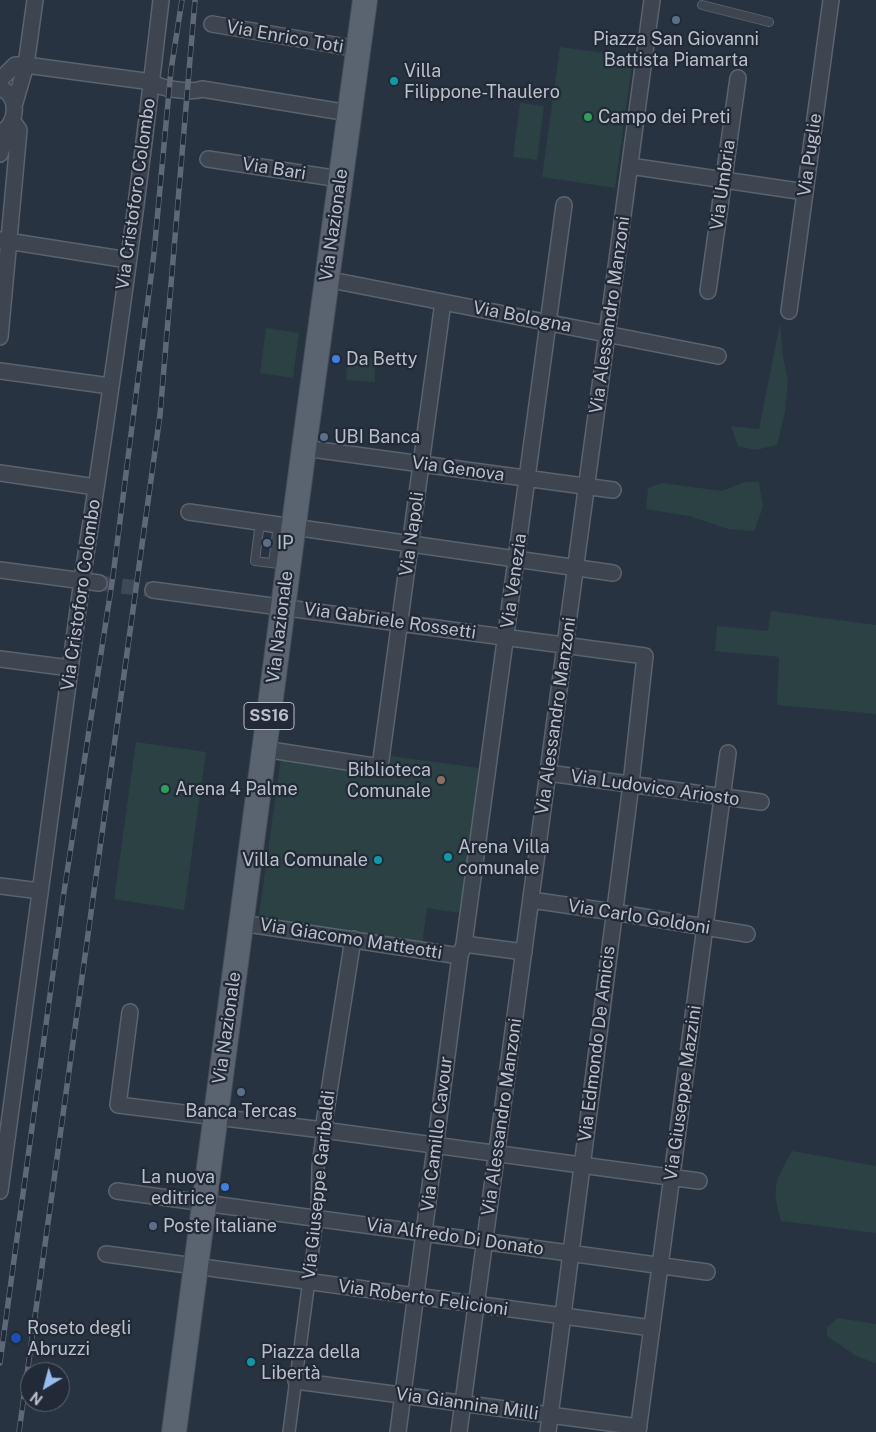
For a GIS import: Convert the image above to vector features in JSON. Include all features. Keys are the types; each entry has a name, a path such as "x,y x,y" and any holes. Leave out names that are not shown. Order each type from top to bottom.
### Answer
{"main road":[{"name":"Via Nazionale","path":"174,1432 283,606 281,564 286,526 304,448 365,0"}],"street":[{"path":"0,154 26,64 35,0"},
{"name":"Via Cristoforo Colombo","path":"1,1181 7,1091 40,891 128,260 161,0"},
{"name":"Via Alessandro Manzoni","path":"459,1432 652,0"},
{"name":"Via Puglie","path":"789,311 831,0"},
{"name":"Via Enrico Toti","path":"212,24 358,49"},
{"path":"9,121 13,97 2,86 15,65 26,64 152,82 157,86 195,92 202,89 349,113"},
{"name":"Via Umbria","path":"708,291 738,78"},
{"path":"0,337 5,241 19,130 9,121"},
{"name":"Via Bari","path":"208,159 340,179"},
{"path":"630,166 805,192"},
{"name":"Via Venezia","path":"462,950 528,479 564,205"},
{"path":"5,241 128,260"},
{"name":"Via Bologna","path":"326,279 718,356"},
{"name":"Via Napoli","path":"264,749 380,767 443,302"},
{"path":"0,371 110,386"},
{"name":"Via Genova","path":"304,448 613,490"},
{"path":"0,473 96,487"},
{"path":"189,512 613,573"},
{"path":"0,570 99,583"},
{"name":"Via Gabriele Rossetti","path":"153,590 645,656"},
{"name":"Via Edmondo De Amicis","path":"548,1432 631,784 645,656"},
{"path":"0,659 70,668"},
{"name":"Via Giuseppe Mazzini","path":"638,1429 728,753"},
{"name":"Via Ludovico Ariosto","path":"548,772 761,802"},
{"path":"0,886 40,891"},
{"name":"Via Carlo Goldoni","path":"531,900 747,934"},
{"name":"Via Giacomo Matteotti","path":"241,922 353,939 462,950 524,952"},
{"name":"Via Giuseppe Garibaldi","path":"289,1432 317,1219 318,1166 353,939"},
{"name":"Via Camillo Cavour","path":"398,1432 462,950"},
{"path":"130,1012 118,1105 323,1130 699,1182"},
{"name":"Via Alfredo Di Donato","path":"117,1191 660,1264 707,1272"},
{"name":"Via Roberto Felicioni","path":"106,1254 652,1328"},
{"name":"Via Giannina Milli","path":"296,1381 550,1415 638,1429"}],"lane":[{"path":"702,4 769,22"},
{"path":"260,522 255,561 281,564"}],"green space":[{"name":"Campo dei Preti","path":"560,47 633,57 615,188 542,177"},
{"path":"520,103 544,106 537,160 513,157"},
{"path":"780,323 783,356 788,381 785,412 777,445 755,450 738,446 731,426 759,429"},
{"path":"266,328 299,333 293,378 260,373"},
{"path":"347,355 375,359 375,382 346,380"},
{"path":"745,482 759,482 763,507 754,531 728,529 689,516 646,509 648,488 662,483 722,491"},
{"path":"771,611 876,625 876,714 777,705 779,657 715,651 717,626 768,631"},
{"name":"Arena 4 Palme","path":"136,742 206,752 184,910 114,899"},
{"path":"391,756 479,768 460,913 427,908 422,945 258,922 281,757 388,772"},
{"path":"792,1151 876,1166 876,1233 781,1221 776,1200 776,1184"},
{"path":"838,1318 876,1324 876,1363 856,1356 827,1336 827,1327"}],"tunnel":[{"path":"99,583 153,590"}],"railway":[{"path":"0,1363 64,892 113,576 154,253 171,70 182,0"},
{"path":"19,1432 160,415 195,0"}],"place":[{"name":"Piazza San Giovanni Battista Piamarta","path":"676,20"},
{"name":"Villa Filippone-Thaulero","path":"394,81"},
{"name":"Campo dei Preti","path":"588,117"},
{"name":"Da Betty","path":"336,359"},
{"name":"UBI Banca","path":"324,437"},
{"name":"IP","path":"267,543"},
{"name":"Biblioteca Comunale","path":"441,780"},
{"name":"Arena 4 Palme","path":"165,789"},
{"name":"Arena Villa comunale","path":"448,857"},
{"name":"Villa Comunale","path":"378,860"},
{"name":"Banca Tercas","path":"241,1092"},
{"name":"La nuova editrice","path":"225,1187"},
{"name":"Poste Italiane","path":"153,1226"},
{"name":"Roseto degli Abruzzi","path":"16,1338"},
{"name":"Piazza della Libertà","path":"251,1362"}]}
